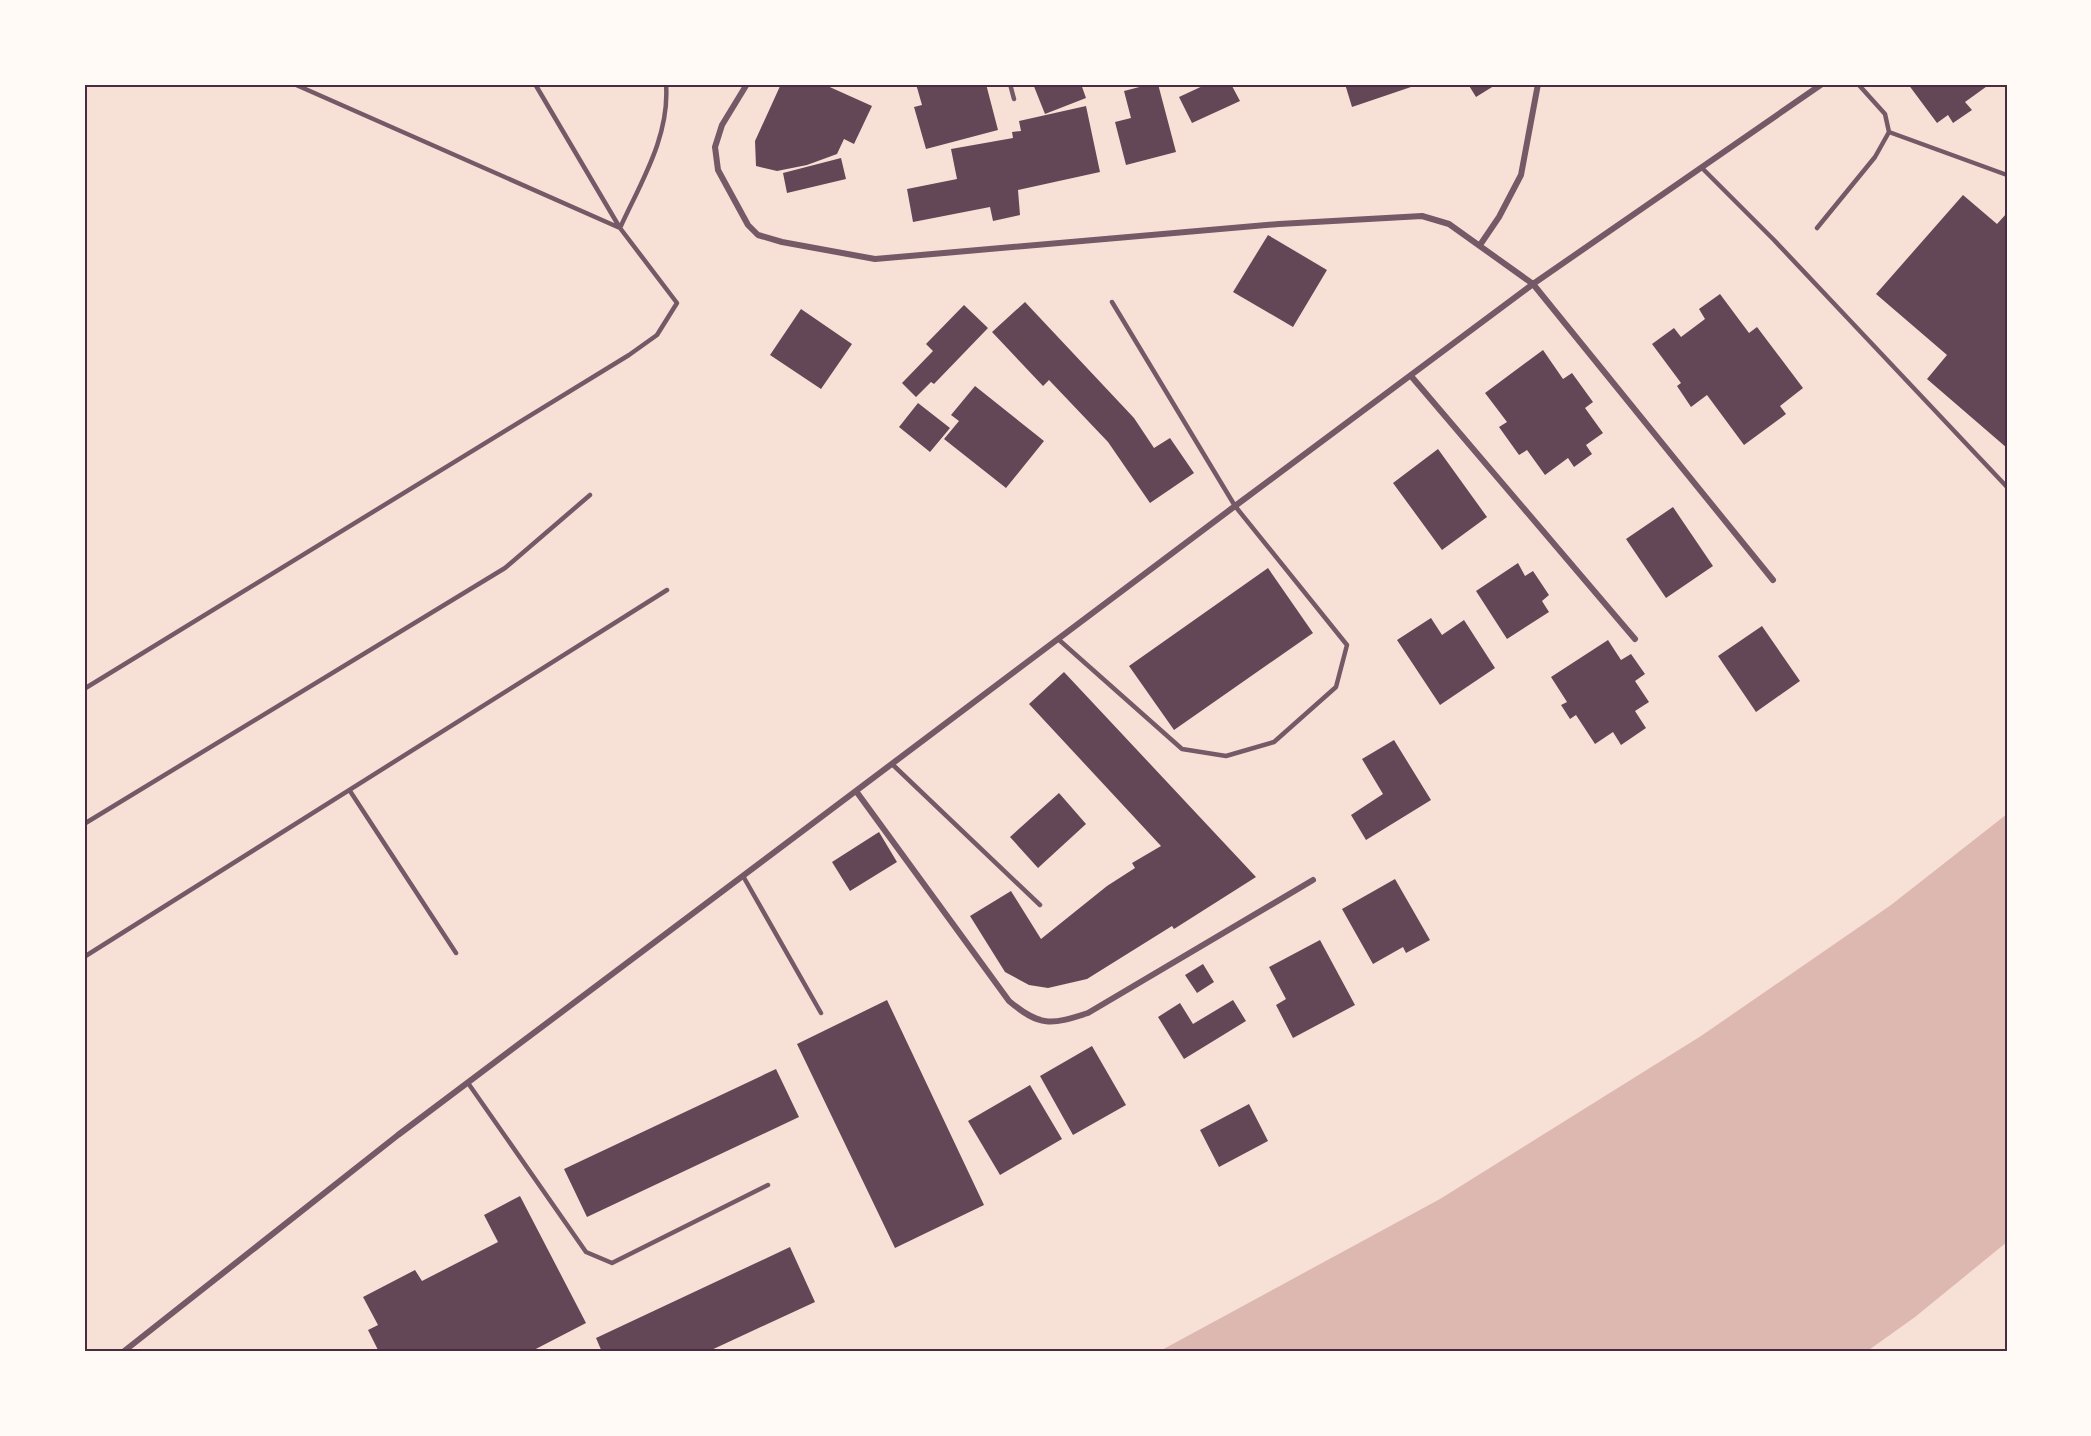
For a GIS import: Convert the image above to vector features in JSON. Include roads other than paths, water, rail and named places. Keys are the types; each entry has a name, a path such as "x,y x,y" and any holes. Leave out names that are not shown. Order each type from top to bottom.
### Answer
{"street":[{"path":"747,84 722,125 715,147 718,170 748,225 758,235 782,242 875,259 1279,224 1422,216 1449,224 1533,284 1773,580"},
{"path":"1480,245 1521,175 1538,84"},
{"path":"123,1352 468,1083 1235,506 1533,284 1822,84"},
{"path":"1411,376 1635,639"},
{"path":"856,791 1009,1001 1029,1018 1057,1023 1088,1013 1313,880"}],"lane":[{"path":"297,84 620,228"},
{"path":"84,689 629,355 657,335 678,303 620,228 535,84"},
{"path":"620,228 655,153 663,124 666,84"},
{"path":"1010,84 1014,99"},
{"path":"1818,228 1875,157 1889,132 1885,114 1858,84"},
{"path":"1889,132 2007,175"},
{"path":"1702,168 1774,240 2007,486"},
{"path":"1058,639 1182,749 1226,756 1274,742 1335,687 1347,645 1235,506 1112,302"},
{"path":"84,824 505,568 590,495"},
{"path":"84,957 667,590"},
{"path":"892,764 1040,905"},
{"path":"350,791 456,953"},
{"path":"743,876 821,1013"},
{"path":"468,1083 586,1252 612,1263 768,1185"}]}
